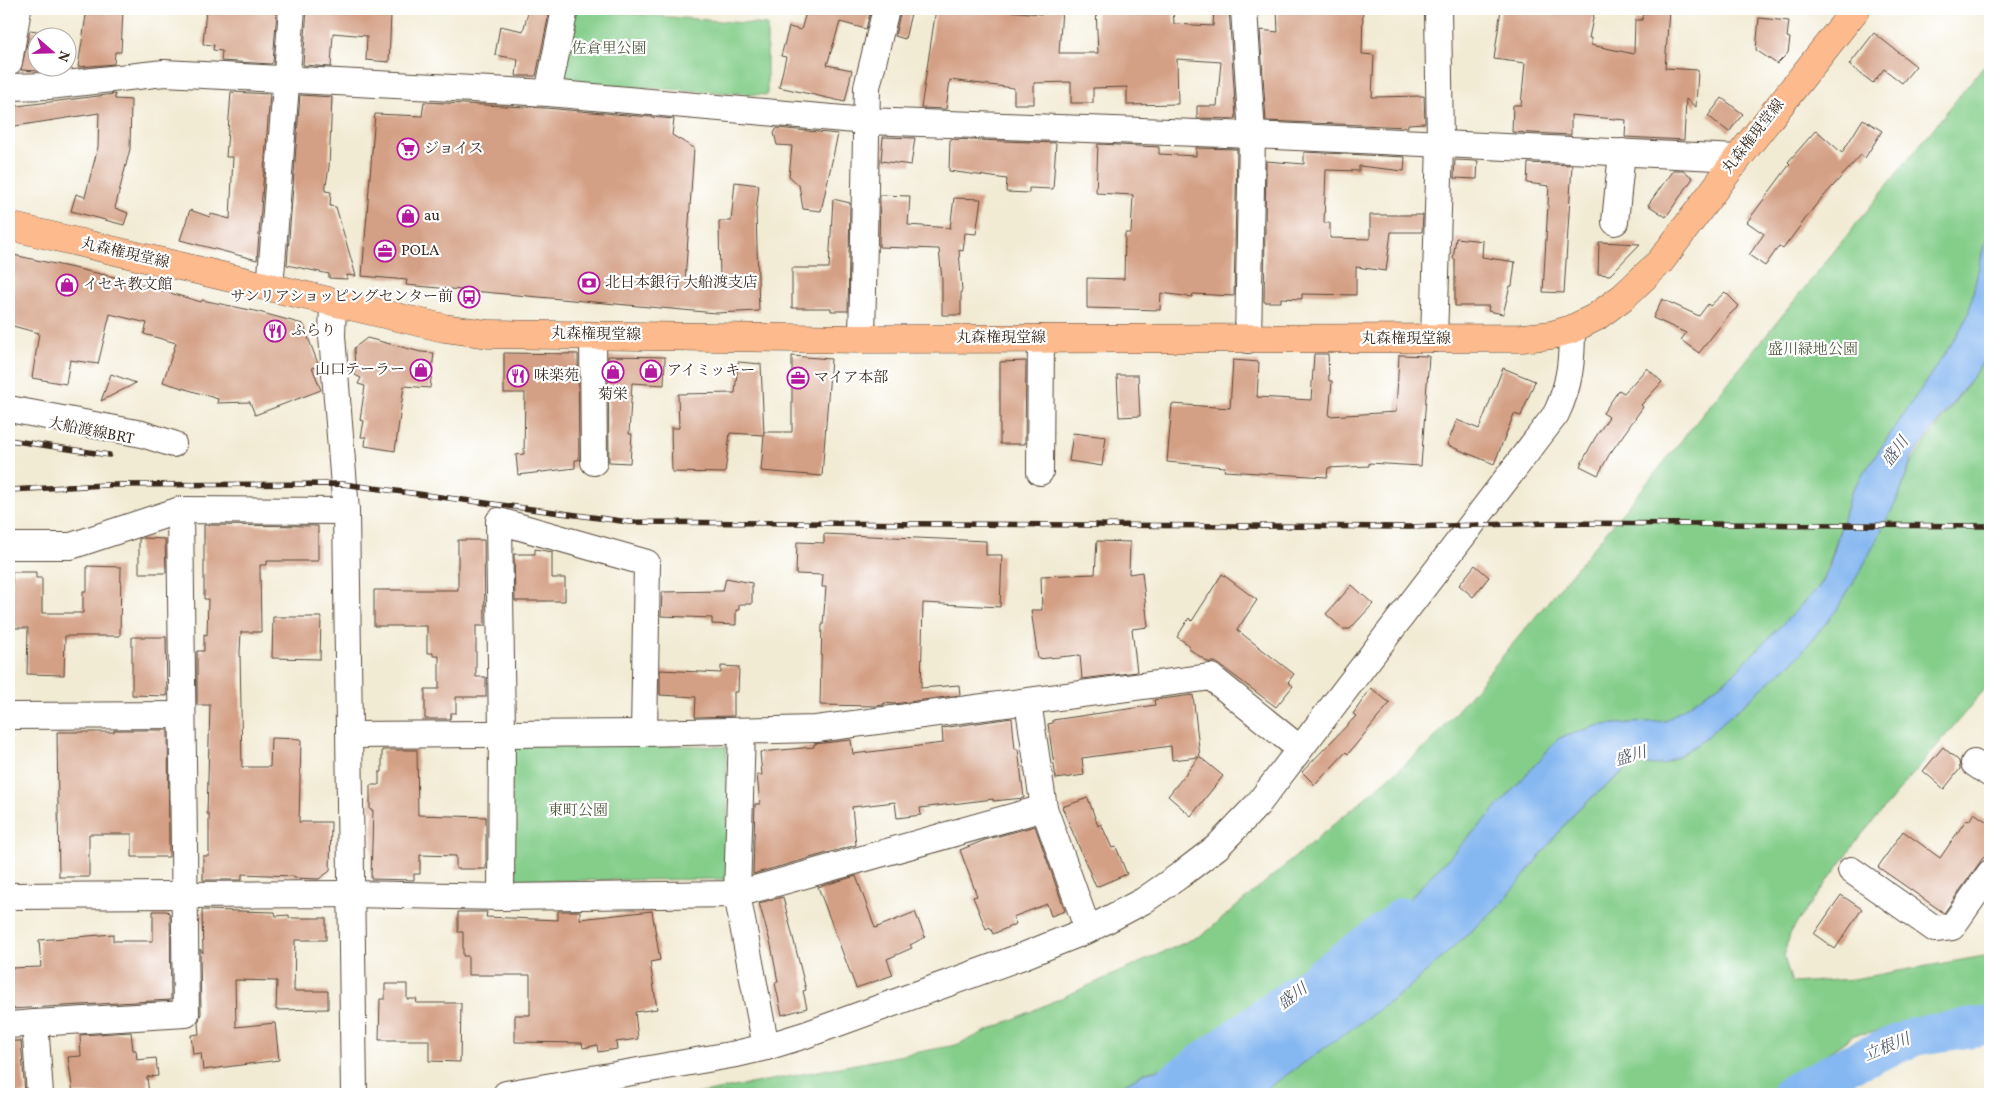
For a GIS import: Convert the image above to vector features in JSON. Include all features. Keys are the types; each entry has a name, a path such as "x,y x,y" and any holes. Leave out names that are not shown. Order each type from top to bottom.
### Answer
{"main road":[{"name":"丸森権現堂線","path":"9,226 333,303 444,328 488,334 862,339 1248,340 1434,340 1522,338 1552,335 1572,329 1596,317 1623,297 1660,262 1853,9"}],"street":[{"path":"9,62 18,9"},
{"path":"270,288 292,9"},
{"path":"548,93 565,9"},
{"path":"862,339 867,87 886,9"},
{"path":"1244,9 1252,135 1248,340"},
{"path":"1434,340 1440,145 1438,9"},
{"path":"9,87 48,86 164,73 287,78 548,93 866,120 1252,135 1738,158"},
{"path":"1615,222 1622,152"},
{"path":"333,303 332,336 346,511 354,1094"},
{"path":"506,1094 736,1054 805,1036 1088,930 1143,901 1179,876 1217,847 1258,804 1556,414 1564,397 1572,364 1572,329"},
{"path":"593,335 594,462"},
{"path":"1040,472 1041,338"},
{"name":"大船渡線BRT","path":"9,409 142,434 173,444 140,442 9,416"},
{"path":"9,546 72,546 180,510 346,511"},
{"path":"9,1025 186,1014 180,510"},
{"path":"501,896 502,734 499,521 647,563 644,733"},
{"path":"350,735 742,732 816,729 1210,677 1300,748"},
{"path":"1028,702 1044,808 1088,930"},
{"path":"9,716 182,715"},
{"path":"742,732 737,894 766,1047"},
{"path":"9,896 737,894 1044,808"},
{"path":"1851,870 1935,929 1952,927 1990,873"},
{"path":"35,1023 40,1094"}],"green space":[{"name":"佐倉里公園","path":"574,9 767,25 767,95 566,83 561,73"},
{"name":"盛川緑地公園","path":"1990,58 1990,235 1984,246 1968,315 1954,340 1851,492 1830,561 1819,587 1729,678 1665,721 1600,725 1559,738 1491,814 1337,973 1285,1018 1188,1062 1146,1072 1107,1094 697,1094 956,1045 1204,934 1431,742 1652,477"},
{"path":"1990,353 1990,683 1859,838 1789,934 1784,957 1792,983 1853,979 1990,955 1990,1013 1854,1035 1786,1083 1764,1094 1258,1094 1404,992 1503,902 1576,811 1633,764 1667,763 1698,744 1797,658 1836,611 1862,568 1899,496 1911,463"},
{"name":"東町公園","path":"508,739 726,747 729,879 507,881"}],"water":[{"path":"1990,235 1990,353 1912,458 1899,496 1862,568 1836,611 1797,658 1698,744 1663,765 1632,764 1576,811 1503,902 1404,992 1261,1093 1107,1094 1146,1072 1188,1062 1285,1018 1337,973 1491,814 1559,738 1600,725 1665,721 1729,678 1819,587 1829,567 1851,492 1954,340 1968,315 1984,245"}],"building":[{"path":"87,9 123,9 121,52 115,52 114,64 78,67"},
{"path":"206,9 277,9 273,62 271,64 221,61 222,51 213,50 214,45 203,44"},
{"path":"307,9 367,9 366,12 391,14 389,62 366,60 367,36 333,33 331,67 303,65"},
{"path":"529,9 550,9 536,76 516,76 518,59 495,55 500,26 523,31"},
{"path":"807,9 871,9 866,29 840,22 827,65 852,70 845,102 779,87 786,57 781,56 789,27 801,30"},
{"path":"901,9 912,9 905,39 895,36"},
{"path":"936,9 1008,9 1007,11 1042,14 1042,9 1062,9 1059,53 1098,53 1096,9 1173,9 1174,24 1213,26 1214,9 1229,9 1236,119 1197,118 1197,106 1217,106 1221,62 1177,59 1178,104 1127,105 1127,87 1093,88 1093,103 1071,103 1071,82 1034,83 1034,104 1014,104 1014,88 950,80 946,109 921,108"},
{"path":"1277,9 1363,9 1362,54 1374,55 1372,97 1424,96 1425,123 1408,124 1408,127 1266,121 1260,30 1278,32"},
{"path":"1501,9 1595,9 1589,38 1591,38 1591,45 1634,54 1635,20 1642,20 1643,9 1669,9 1665,68 1698,70 1696,107 1686,99 1684,140 1625,137 1626,120 1571,115 1571,135 1512,132 1513,105 1521,105 1525,63 1494,59"},
{"path":"1759,18 1789,21 1787,37 1790,38 1788,53 1777,64 1756,50"},
{"path":"1874,33 1916,66 1902,83 1884,69 1873,83 1849,65"},
{"path":"28,39 28,70 21,70"},
{"path":"231,92 270,94 257,260 180,240 190,210 210,217 211,214 230,219 233,157 226,157"},
{"path":"115,94 115,99 131,100 130,149 115,208 128,213 124,225 71,211 76,194 85,197 98,147 99,113 9,127 9,107"},
{"path":"300,95 332,97 329,167 325,191 331,192 330,206 336,207 356,276 347,275 347,279 329,278 329,274 287,265"},
{"path":"1722,98 1743,114 1729,132 1708,116"},
{"path":"424,102 545,108 674,119 672,135 694,148 685,282 720,281 719,221 731,221 735,182 759,185 756,213 759,311 716,313 406,285 407,280 362,276 375,114 422,116"},
{"path":"1863,119 1882,131 1865,158 1861,155 1815,206 1783,249 1779,246 1765,266 1749,255 1764,234 1747,222 1790,164 1788,162 1816,130 1842,153"},
{"path":"777,128 838,134 821,211 803,209 799,185 789,176 792,146 777,145 774,133"},
{"path":"883,137 915,138 911,165 881,161"},
{"path":"950,139 1056,143 1053,189 1029,188 1029,193 1006,192 1007,179 949,171"},
{"path":"1098,144 1159,147 1159,154 1196,156 1196,148 1237,149 1234,296 1193,294 1192,297 1161,293 1160,310 1087,308 1087,278 1124,279 1125,233 1131,233 1133,195 1096,193"},
{"path":"1304,152 1405,157 1404,171 1359,166 1359,171 1326,170 1324,223 1330,223 1330,238 1370,239 1370,215 1423,215 1422,232 1391,232 1386,271 1356,267 1356,295 1302,294 1302,299 1281,298 1281,302 1264,302 1266,161 1304,164"},
{"path":"1455,160 1478,161 1477,179 1454,178"},
{"path":"1528,163 1572,165 1564,293 1543,292 1549,186 1527,183"},
{"path":"1673,170 1683,170 1693,178 1666,217 1648,205"},
{"path":"880,195 910,196 908,225 950,228 954,198 981,199 976,234 965,233 963,251 959,250 962,291 961,315 942,315 942,280 939,249 879,247"},
{"path":"833,199 850,203 848,311 831,311 831,308 792,308 792,268 829,268"},
{"path":"1456,238 1483,241 1482,257 1515,262 1512,286 1510,286 1503,314 1488,311 1489,306 1455,306 1455,259 1453,259"},
{"path":"1599,242 1640,244 1610,275 1598,274"},
{"path":"9,254 119,278 201,302 202,300 255,311 303,324 320,369 312,367 321,390 255,415 250,402 217,403 218,399 163,382 176,343 144,334 147,323 110,314 98,364 70,360 66,384 32,378 39,333 9,325"},
{"path":"1725,292 1739,306 1729,315 1699,353 1681,340 1686,333 1653,318 1662,299 1699,316 1708,304 1710,306"},
{"path":"367,338 421,352 434,353 430,388 404,386 395,451 365,446 366,437 361,437 364,421 360,420 365,386 358,384 361,378 355,375 354,348"},
{"path":"504,353 578,354 579,460 575,460 575,468 518,475 516,455 524,454 525,393 504,393"},
{"path":"1314,354 1328,354 1329,381 1332,381 1329,416 1396,412 1399,355 1429,356 1421,466 1369,463 1369,466 1328,468 1327,477 1224,471 1225,467 1167,462 1172,404 1230,408 1233,360 1259,362 1257,397 1311,400"},
{"path":"608,356 665,357 664,385 632,383 629,434 632,434 630,463 609,462"},
{"path":"792,356 831,359 822,476 761,471 764,435 730,433 725,473 672,472 671,428 679,428 678,394 735,393 738,362 761,364 764,434 764,432 792,432"},
{"path":"1026,361 1025,444 1000,444 1000,362"},
{"path":"1503,368 1535,381 1521,416 1514,414 1494,464 1447,445 1457,420 1479,429"},
{"path":"1647,368 1662,382 1641,405 1643,407 1609,455 1598,475 1580,466 1609,417 1603,413 1619,390 1624,393"},
{"path":"111,374 136,383 101,401"},
{"path":"1117,375 1138,375 1140,416 1119,417"},
{"path":"1073,433 1106,437 1102,466 1069,461"},
{"path":"204,525 318,526 318,561 267,561 267,565 260,565 261,632 241,632 240,652 242,767 270,767 271,738 301,739 299,822 331,822 330,871 319,879 242,874 242,880 203,880 203,856 209,856 209,814 207,814 210,705 197,705 197,651 204,651 204,634 207,635 208,599 204,599"},
{"path":"824,534 986,541 986,555 1002,555 1000,607 923,603 921,688 959,685 960,695 894,704 884,703 884,705 875,706 820,705 822,625 826,587 822,587 823,575 796,574 797,542 824,543"},
{"path":"139,539 165,539 166,573 139,573"},
{"path":"458,540 484,540 485,626 476,626 476,677 486,677 486,697 456,697 456,713 451,713 450,719 425,719 425,689 439,689 439,656 427,653 427,626 374,626 374,590 458,590"},
{"path":"1097,541 1130,542 1129,574 1142,572 1148,627 1132,629 1137,672 1082,679 1080,655 1038,659 1031,610 1042,610 1041,576 1095,574"},
{"path":"535,549 552,552 552,578 565,578 565,601 515,601 514,554 535,554"},
{"path":"1475,565 1489,577 1473,597 1459,585"},
{"path":"87,566 121,567 120,636 65,636 64,675 27,674 28,628 12,628 12,572 36,572 36,578 42,578 42,613 83,613 83,591 87,591"},
{"path":"1222,574 1257,600 1237,630 1294,674 1288,682 1293,686 1276,707 1220,665 1215,662 1208,662 1189,649 1189,645 1177,637 1189,618 1192,621"},
{"path":"726,578 752,583 752,604 739,604 739,610 736,610 736,625 712,624 712,618 661,616 662,592 723,591"},
{"path":"1352,585 1373,604 1350,629 1343,629 1326,614"},
{"path":"273,617 321,617 320,659 272,658"},
{"path":"132,637 166,637 167,696 132,695"},
{"path":"721,666 739,667 738,692 734,692 734,716 695,717 696,697 660,695 660,670 721,673"},
{"path":"1371,688 1390,703 1348,754 1346,752 1315,785 1302,772 1356,716 1353,714"},
{"path":"1193,695 1200,757 1223,776 1191,816 1168,796 1199,757 1172,760 1171,746 1082,758 1084,775 1056,779 1048,724 1053,723 1053,720 1155,705 1154,700"},
{"path":"1012,718 1015,749 1018,749 1024,798 993,801 993,799 920,808 921,815 897,818 895,802 852,807 856,845 753,874 755,804 760,804 757,775 762,775 760,752 814,747 814,744 851,740 853,754 943,743 942,728"},
{"path":"114,730 168,730 169,857 132,857 132,834 89,834 89,877 59,877 57,732 114,732"},
{"path":"1943,747 1959,761 1960,769 1944,789 1923,771"},
{"path":"382,750 417,750 418,815 486,817 486,869 456,869 456,856 420,855 420,874 414,874 414,880 371,879 373,810 370,810 370,785 379,785 379,772 382,772"},
{"path":"1088,798 1098,826 1101,824 1112,848 1116,847 1127,874 1096,887 1062,807"},
{"path":"1974,813 1990,824 1990,848 1944,913 1878,867 1903,831 1940,858 1966,820 1969,821"},
{"path":"1035,826 1065,911 1051,916 1047,904 1013,917 1016,924 993,934 990,927 986,929 973,897 977,896 960,850 985,840"},
{"path":"856,876 875,928 915,912 925,937 910,945 912,948 887,959 893,975 856,988 818,887"},
{"path":"1841,895 1862,909 1835,949 1814,934"},
{"path":"783,897 806,990 803,991 807,1008 782,1015 775,983 778,982 771,945 759,903"},
{"path":"202,910 275,912 276,916 289,915 289,918 326,918 326,940 295,940 294,991 328,991 328,1009 276,1010 277,981 235,980 236,1027 275,1023 279,1060 203,1070 201,1053 193,1054 191,1035 199,1034 198,1023 201,1014 200,949 203,953"},
{"path":"153,911 167,911 170,914 171,1000 10,1009 9,968 41,967 39,940 113,934 113,941 153,941"},
{"path":"558,911 580,911 580,919 652,911 660,960 650,962 657,1009 635,1012 638,1039 616,1042 617,1049 598,1052 597,1045 583,1048 582,1043 515,1042 515,1015 530,1015 530,975 468,975 468,956 463,956 463,932 458,932 458,912 487,912 486,917 558,920"},
{"path":"385,984 407,984 407,999 417,999 416,1003 461,1003 460,1062 429,1061 429,1040 379,1040 380,999 385,999"},
{"path":"131,1032 133,1050 136,1050 137,1060 156,1058 158,1076 147,1077 149,1094 73,1094 68,1057 81,1056 80,1035"},
{"path":"9,1041 21,1041 25,1094 9,1094"}],"waterway":[{"name":"盛川","path":"1158,1094 1391,927 1402,917"},
{"name":"立根川","path":"1791,1094 1849,1064 1916,1036 1990,1025"}],"railway":[{"path":"9,440 109,455"},
{"path":"9,490 106,485 343,484 629,522 1409,527 1549,523 1990,526"}],"place":[{"name":"ジョイス","path":"408,149"},
{"name":"au","path":"408,216"},
{"name":"POLA","path":"385,251"},
{"name":"北日本銀行 大船渡支店","path":"589,283"},
{"name":"イセキ教文館","path":"67,285"},
{"name":"サンリアショッピングセンター前","path":"469,297"},
{"name":"ふらり","path":"275,331"},
{"name":"山口テーラー","path":"421,370"},
{"name":"アイミッキー","path":"651,371"},
{"name":"菊栄","path":"613,372"},
{"name":"味楽苑","path":"518,376"},
{"name":"マイア本部","path":"798,378"}]}
